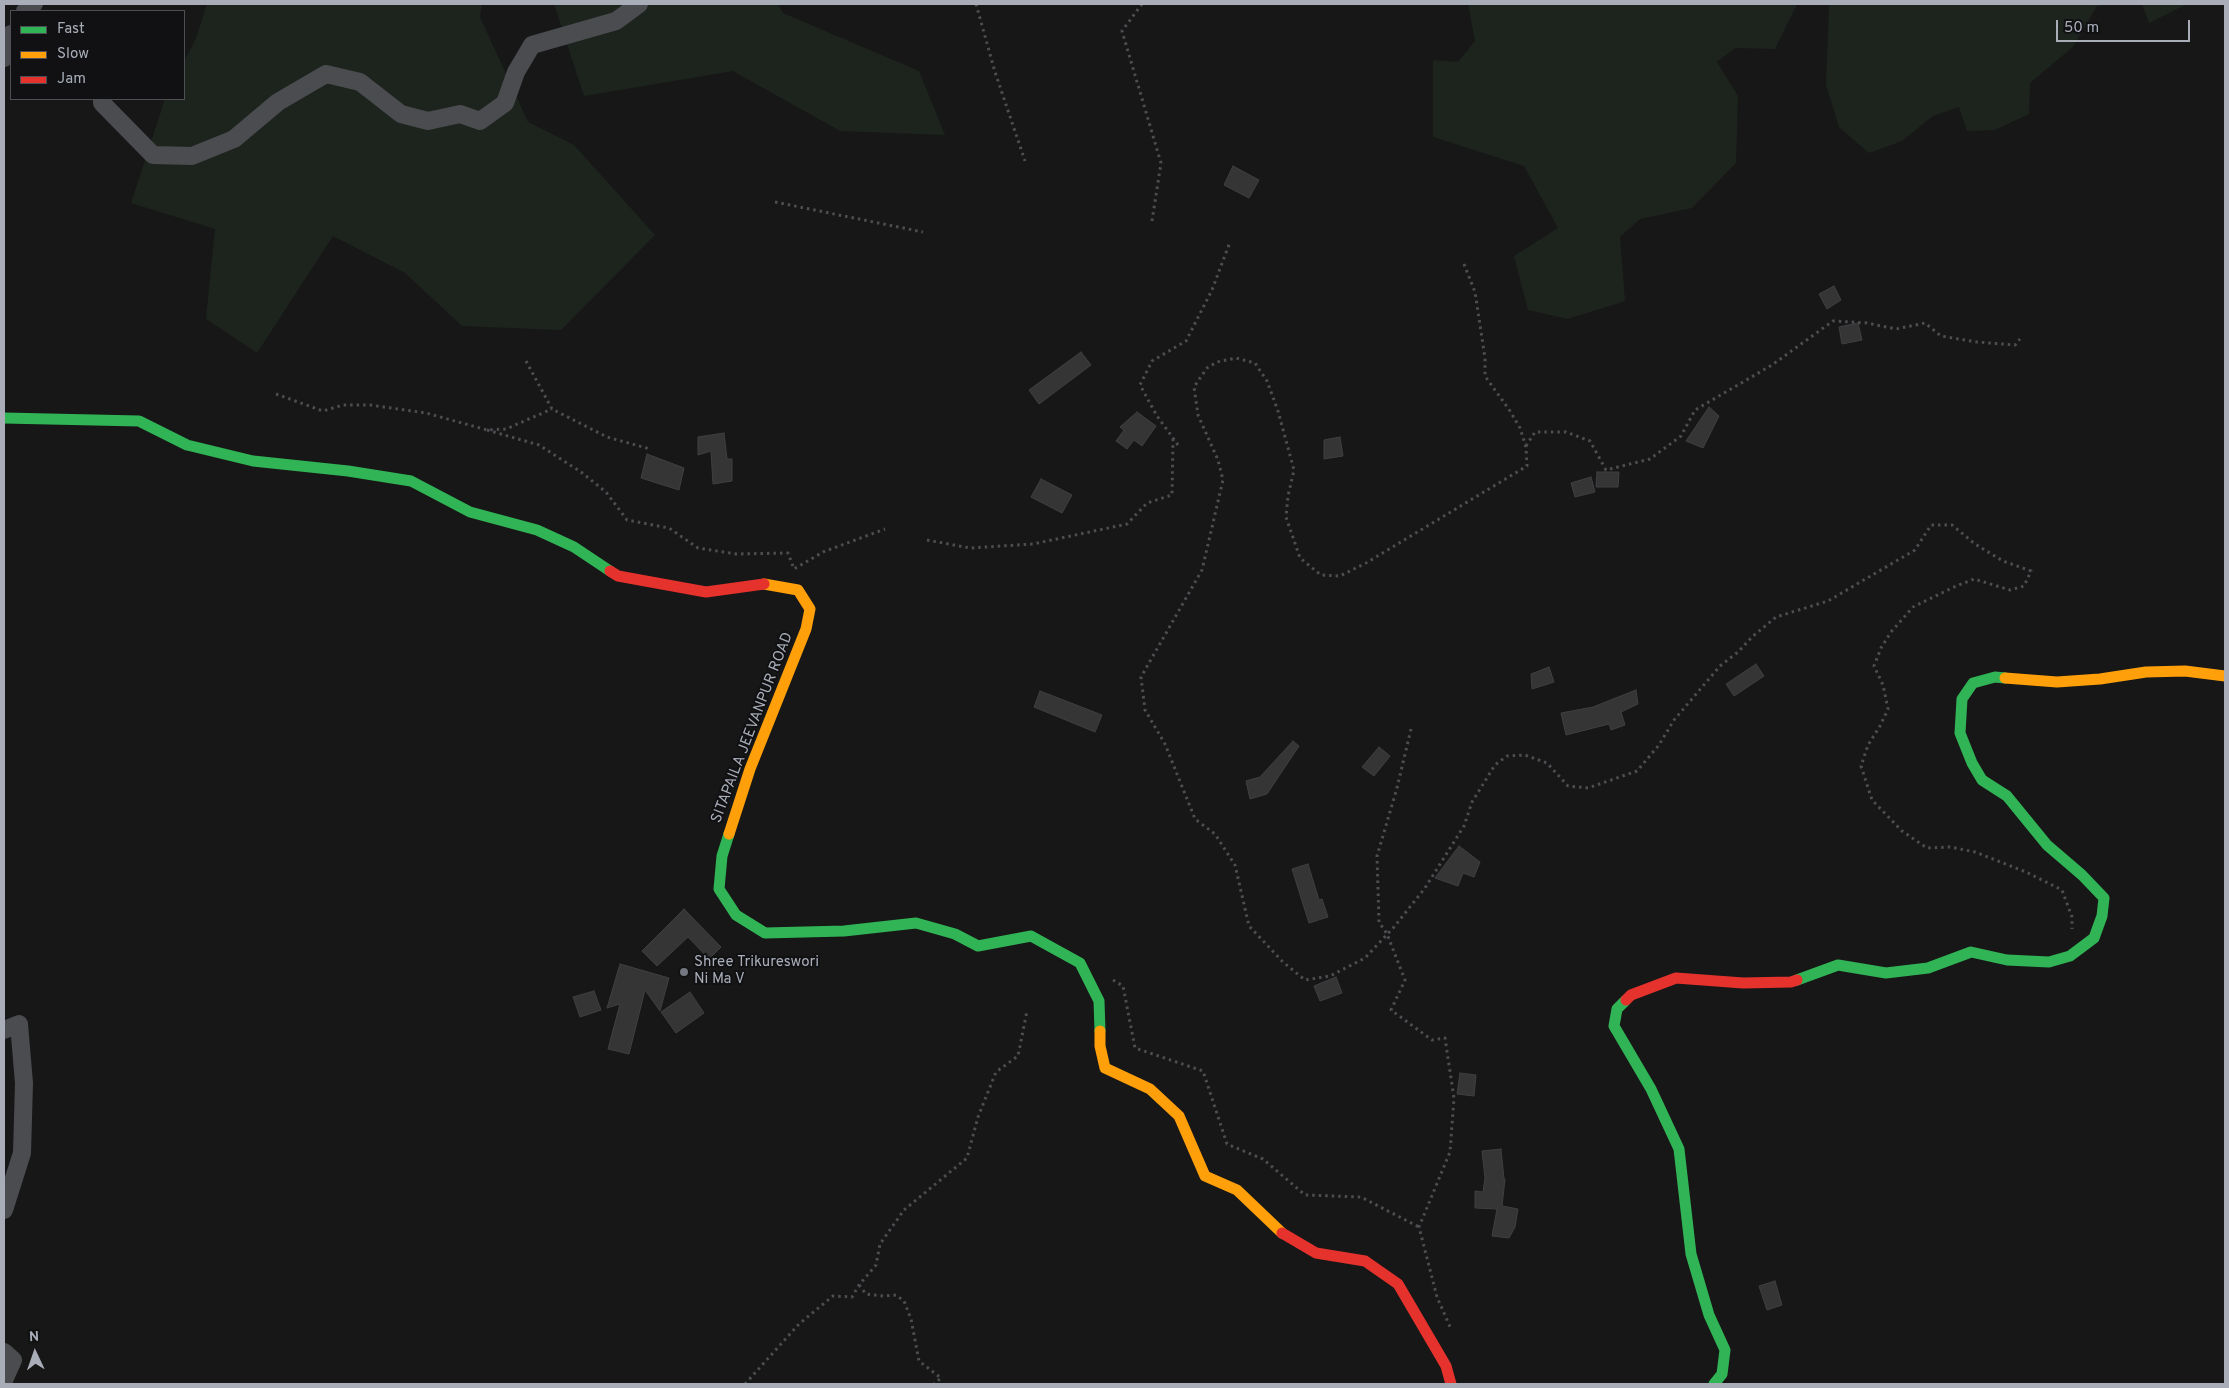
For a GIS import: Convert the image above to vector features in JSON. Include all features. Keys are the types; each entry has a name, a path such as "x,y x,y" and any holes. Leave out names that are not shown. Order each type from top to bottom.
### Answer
{"street":[{"path":"102,100 102,103 153,155 192,156 234,140 278,102 326,74 360,82 401,114 428,121 460,114 480,121 505,103 516,72 532,45 616,21 639,4"},
{"path":"4,58 10,37"},
{"name":"SITAPAILA JEEVANPUR ROAD","path":"4,418 138,421 187,445 253,461 348,471 411,481 470,512 545,533 574,547 618,576 706,592 762,584 798,590 810,609 806,629 750,769 722,856 719,889 736,915 765,932 844,931 916,923 955,934 978,946 1032,936 1080,963 1100,1001 1100,1046 1104,1068 1150,1089 1179,1116 1205,1176 1237,1190 1286,1235 1316,1253 1365,1261 1398,1284 1446,1366 1451,1384"},
{"path":"1714,1384 1722,1374 1725,1350 1709,1315 1692,1254 1679,1149 1651,1089 1614,1026 1617,1009 1631,995 1676,978 1743,983 1791,982 1838,965 1886,973 1928,968 1971,952 2007,960 2049,962 2070,956 2094,938 2102,916 2104,898 2082,875 2047,845 2007,796 1982,780 1972,764 1960,733 1962,700 1973,683 1995,677 2057,682 2100,679 2146,672 2185,671 2225,676"},
{"path":"4,1030 19,1024 24,1083 22,1153 4,1210"},
{"path":"4,1352 13,1360 4,1380"}],"path":[{"path":"976,4 995,72 1025,161"},
{"path":"1142,4 1122,31 1161,163 1152,221"},
{"path":"775,202 923,232"},
{"path":"1178,445 1157,416 1140,385 1152,361 1186,342 1212,290 1230,242"},
{"path":"1464,264 1475,292 1485,358 1485,376 1520,428 1526,447 1527,466 1366,563 1340,576 1321,575 1300,558 1286,517 1288,496 1294,470 1278,411 1267,381 1255,363 1236,358 1217,362 1207,368 1194,387 1198,415 1218,460 1223,480 1202,570 1141,676 1144,710 1165,744 1195,819 1215,834 1235,865 1250,926 1282,962 1305,980 1330,976 1365,958 1388,934 1425,888 1464,826 1472,802 1495,765 1508,756 1525,755 1547,762 1568,786 1588,788 1636,771 1659,745 1674,720 1720,666 1776,617 1828,601 1915,550 1931,525 1952,525 1975,544 2003,561 2031,571 2024,586 2010,590 1974,579 1913,607 1891,632 1881,648 1874,666 1882,685 1888,709 1868,745 1861,766 1872,800 1902,831 1926,848 1950,847 1975,852 2026,872 2062,890 2072,917 2070,956"},
{"path":"1526,447 1535,432 1566,432 1590,441 1606,470 1650,459 1681,436 1695,410 1772,365 1833,321 1867,323 1896,329 1925,324 1941,336 1978,342 2015,345 2020,339"},
{"path":"526,360 552,409 607,437 650,449"},
{"path":"276,394 323,411 358,403 426,413 539,445 581,472 606,492 627,520 669,528 698,548 736,554 788,554 794,569 823,552 885,529"},
{"path":"487,430 506,429 552,409"},
{"path":"927,540 970,548 1034,544 1127,524 1147,502 1172,495 1173,439"},
{"path":"1411,729 1397,788 1377,856 1379,922 1388,934 1405,980 1391,1010 1432,1040 1445,1038 1454,1098 1450,1152 1419,1228 1437,1297 1452,1331"},
{"path":"1108,977 1123,986 1135,1048 1203,1071 1227,1144 1263,1160 1305,1195 1361,1197 1419,1228"},
{"path":"745,1384 799,1324 833,1296 852,1297 858,1285 876,1265 880,1244 904,1210 968,1158 978,1117 996,1072 1018,1056 1027,1011"},
{"path":"858,1285 866,1294 896,1295 904,1301 911,1320 919,1361 941,1378 934,1384"}],"shaded area":[{"path":"207,4 482,4 480,17 528,122 574,145 655,235 561,330 462,326 405,273 333,236 257,353 206,319 215,229 131,203 165,100 185,100 185,60 196,38"},
{"path":"554,4 778,4 783,13 919,71 945,135 840,131 733,71 584,96"},
{"path":"1468,4 1797,4 1775,49 1735,48 1717,62 1738,96 1736,163 1692,208 1640,219 1620,237 1625,301 1568,319 1528,310 1514,256 1558,228 1524,166 1433,137 1433,60 1458,62 1475,41"},
{"path":"1829,4 2117,4 2097,6 2073,47 2030,83 2029,114 1995,130 1967,131 1959,107 1933,116 1902,141 1869,153 1839,127 1826,85"},
{"path":"2142,4 2187,4 2149,23"}],"building":[{"path":"1233,166 1259,180 1249,198 1224,185"},
{"path":"1834,286 1841,300 1827,309 1819,294"},
{"path":"1858,323 1862,340 1842,344 1839,327"},
{"path":"1081,352 1091,365 1039,404 1029,390"},
{"path":"1709,407 1719,416 1703,448 1686,441"},
{"path":"1137,412 1156,426 1142,446 1134,440 1127,449 1116,441 1124,430 1120,427"},
{"path":"724,433 727,459 732,459 732,481 713,484 711,451 698,455 698,437"},
{"path":"1340,437 1343,456 1324,459 1324,440"},
{"path":"647,454 684,468 679,490 641,478"},
{"path":"1597,472 1619,472 1618,487 1596,487"},
{"path":"1591,477 1595,492 1575,497 1571,483"},
{"path":"1041,479 1072,495 1062,513 1031,497"},
{"path":"1756,664 1764,676 1734,696 1726,684"},
{"path":"1549,667 1554,682 1532,689 1531,674"},
{"path":"1636,690 1638,704 1621,712 1625,725 1611,730 1609,724 1566,735 1561,713 1593,707"},
{"path":"1040,691 1102,715 1095,732 1034,707"},
{"path":"1293,741 1299,746 1267,794 1250,799 1246,781 1260,777"},
{"path":"1379,747 1390,756 1374,776 1362,767"},
{"path":"1459,846 1480,862 1474,877 1463,873 1458,886 1435,878"},
{"path":"1308,864 1319,900 1322,899 1328,917 1309,923 1292,869"},
{"path":"684,909 721,947 709,959 688,937 657,966 642,951"},
{"path":"620,964 669,978 660,1011 645,990 629,1054 608,1049 620,1004 607,1008"},
{"path":"1336,977 1342,993 1320,1001 1314,986"},
{"path":"594,991 601,1010 580,1017 573,997"},
{"path":"690,992 704,1013 676,1033 661,1012"},
{"path":"1460,1073 1476,1075 1474,1096 1457,1094"},
{"path":"1501,1149 1505,1179 1502,1206 1518,1209 1515,1227 1509,1238 1492,1236 1497,1209 1475,1208 1475,1191 1483,1192 1485,1178 1482,1151"},
{"path":"1775,1281 1782,1305 1767,1310 1759,1286"}],"traffic: fast":[{"path":"4,418 139,421 187,445 253,461 348,471 411,481 470,512 537,530 574,547 610,571"},
{"path":"1797,980 1838,965 1886,973 1928,968 1971,952 2007,960 2049,962 2070,956 2094,938 2102,916 2104,898 2082,875 2047,845 2007,796 1982,780 1972,763 1960,733 1962,699 1973,683 1995,677 2005,678"},
{"path":"729,834 722,856 719,889 736,915 765,933 844,931 916,923 955,934 978,946 1031,936 1080,963 1099,1001 1100,1031"},
{"path":"1626,1000 1617,1009 1614,1026 1651,1089 1679,1149 1691,1254 1709,1315 1725,1350 1722,1374 1714,1384"}],"traffic: slow":[{"path":"729,834 750,769 806,629 810,609 798,590 764,584"},
{"path":"2005,678 2057,682 2100,679 2146,672 2185,671 2225,676"},
{"path":"1100,1031 1100,1046 1105,1068 1150,1089 1179,1116 1205,1176 1237,1190 1282,1233"}],"traffic: jam":[{"path":"610,571 618,576 706,592 764,584"},
{"path":"1626,1000 1631,995 1676,978 1743,983 1791,982 1797,980"},
{"path":"1282,1233 1316,1253 1365,1261 1398,1284 1446,1366 1451,1384"}],"place":[{"name":"Shree Trikureswori Ni Ma V","path":"684,972"}]}
